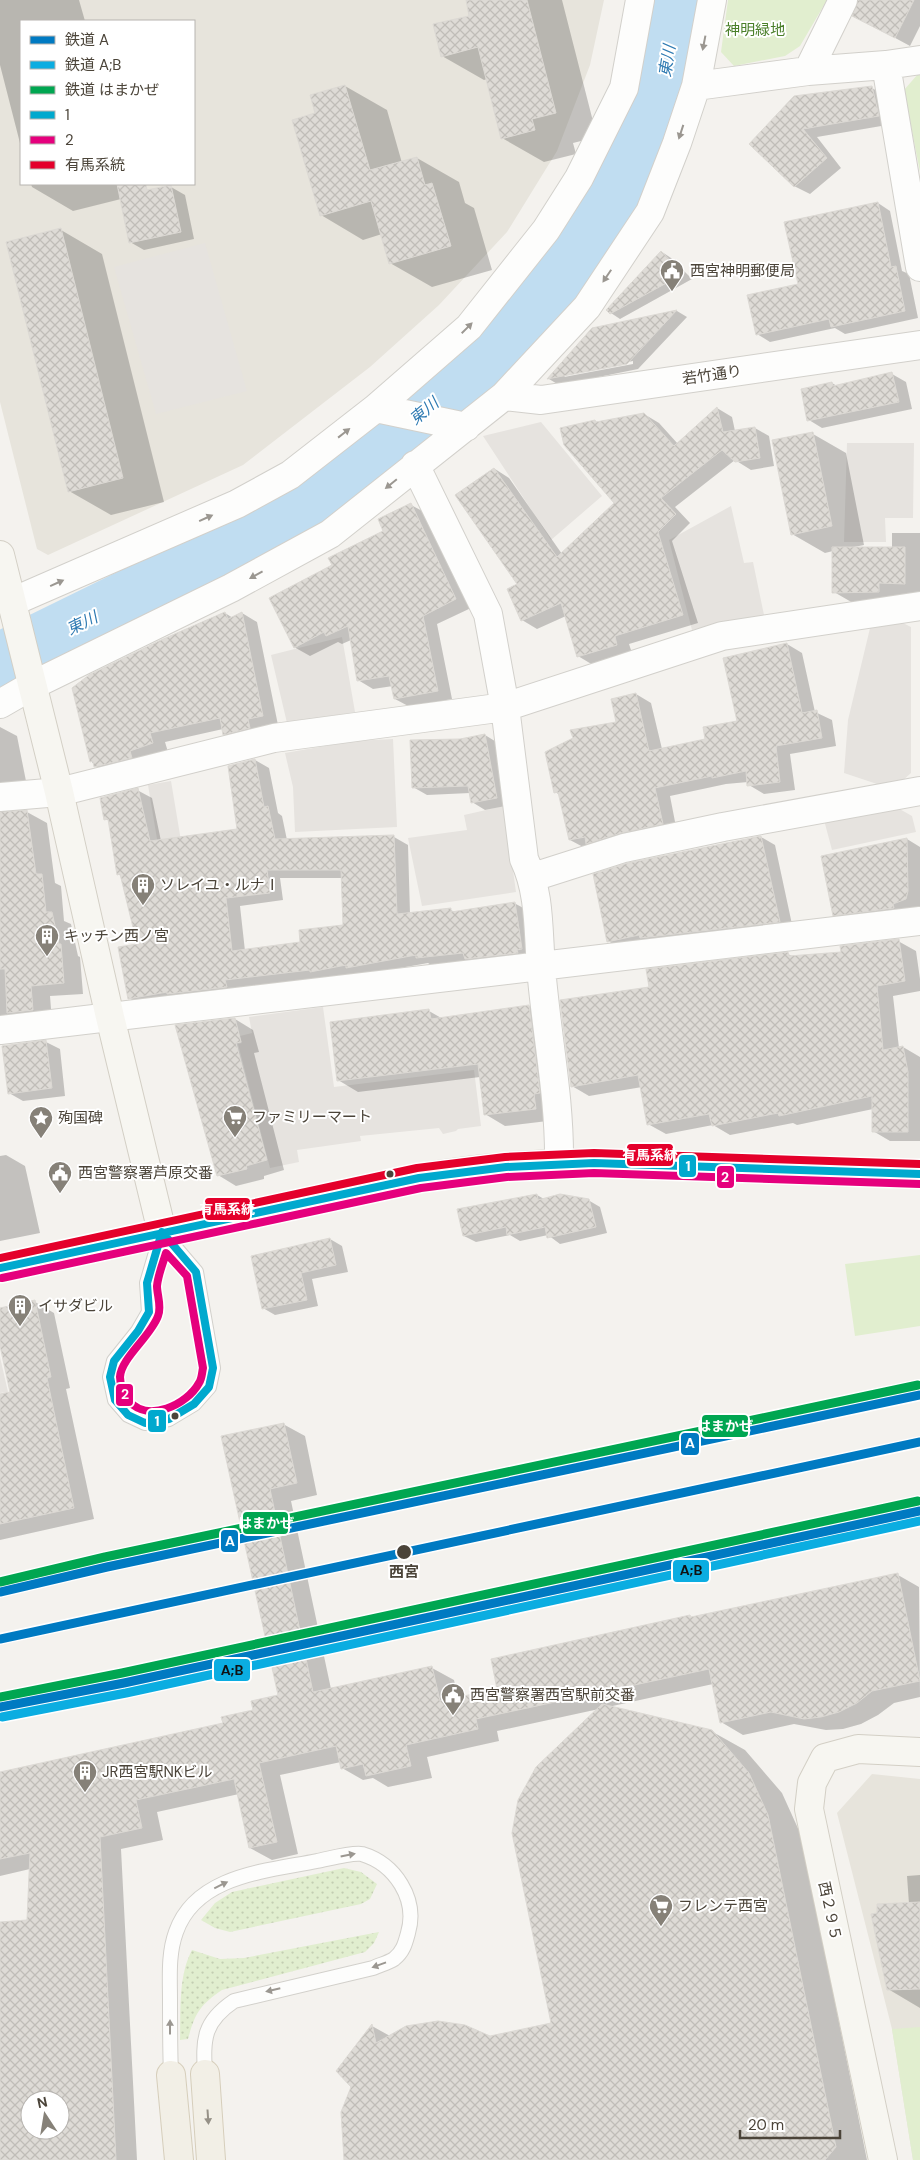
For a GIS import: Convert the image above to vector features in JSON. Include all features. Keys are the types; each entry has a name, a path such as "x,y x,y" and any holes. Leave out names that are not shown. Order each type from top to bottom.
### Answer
{"main road":[{"path":"205,2074 211,2160"},
{"path":"171,2075 179,2160"}],"street":[{"path":"10,611 237,504 290,475 385,410 469,328 546,230 579,178 624,88 640,0"},
{"path":"0,704 32,679 231,588 330,534 415,465 459,426 504,396 587,307 650,212 677,143 696,86 712,0"},
{"path":"808,71 843,0"},
{"path":"696,86 808,71 886,65 920,60"},
{"path":"886,65 920,267"},
{"name":"若竹通り","path":"504,396 541,400 920,345"},
{"path":"385,410 459,426"},
{"path":"415,465 488,614 505,707 524,859 533,878 541,943 541,966 555,1081 560,1136 560,1163"},
{"path":"0,555 10,611 32,679 162,1232"},
{"path":"0,797 59,792 274,738 505,707 722,636 920,606"},
{"path":"533,878 624,848 723,827 920,791"},
{"path":"0,1030 920,921"},
{"path":"0,1268 162,1232 474,1169 560,1163 920,1174"},
{"name":"西２９５","path":"883,2160 809,1809 812,1783 825,1758 858,1749 920,1752"}],"lane":[{"path":"162,1232 196,1272 213,1368 209,1387 194,1404 169,1419 145,1422 128,1415 115,1400 110,1377 114,1361 138,1330 149,1312 147,1283 162,1232"},
{"path":"171,2075 170,1955 176,1931 190,1905 215,1888 244,1875 359,1853 378,1861 394,1873 405,1890 410,1909 409,1929 404,1948 393,1960 373,1968 234,2001 219,2011 208,2026 203,2044 205,2074"}],"shaded area":[{"path":"0,0 604,0 590,65 557,151 507,232 439,305 370,367 243,465 48,555 37,549 0,402"},
{"path":"205,243 247,391 156,414 114,267"},
{"path":"541,422 602,496 551,540 483,436"},
{"path":"847,443 914,443 913,518 885,518 886,542 844,542"},
{"path":"731,506 744,563 753,562 764,615 692,630 669,540"},
{"path":"897,620 911,627 911,773 901,782 886,787 844,773 848,720 871,624"},
{"path":"342,637 355,712 287,723 271,655"},
{"path":"393,739 397,827 295,832 293,787 285,753 354,741"},
{"path":"171,781 187,877 164,881 148,785"},
{"path":"504,806 516,892 422,906 408,838 467,830 464,815"},
{"path":"896,807 912,816 916,832 832,850 824,820"},
{"path":"323,1007 334,1087 474,1070 481,1126 458,1129 443,1134 439,1128 360,1136 361,1141 297,1150 299,1162 270,1168 238,1044 242,1043 240,1036 252,1033 249,1017"},
{"path":"0,1357 8,1392 0,1393"},
{"path":"872,1774 920,1779 920,2160 913,2160 892,2029 837,1813"}],"green space":[{"name":"神明緑地","path":"728,0 827,0 800,46 785,56 734,66 721,52"},
{"path":"920,74 920,172 904,90"},
{"path":"920,1255 920,1326 855,1336 845,1264"},
{"path":"344,1868 361,1872 377,1884 370,1899 361,1904 230,1932 215,1928 201,1920 215,1903 232,1892"},
{"path":"379,1932 374,1943 365,1952 222,1990 208,2000 199,2010 188,2039 180,2040 182,1982 192,1950 220,1959 244,1958"},
{"path":"920,2027 920,2160 913,2160 892,2029"}],"building":[{"path":"466,0 527,0 556,113 532,119 535,130 501,139 478,47 441,57 433,24 469,16"},
{"path":"858,0 914,0 895,38 852,16"},
{"path":"345,85 370,170 417,157 425,185 432,183 451,246 389,264 371,201 320,216 292,120 315,113 310,95"},
{"path":"872,86 879,116 803,129 827,158 794,187 749,144 794,96"},
{"path":"117,185 146,185 147,190 171,185 181,232 129,243"},
{"path":"878,202 891,267 896,266 905,311 831,327 829,319 756,335 747,295 798,284 784,222"},
{"path":"61,228 123,478 68,492 6,242"},
{"path":"661,251 683,274 610,314 606,310"},
{"path":"677,310 627,364 547,379 592,328"},
{"path":"892,372 899,402 807,421 801,389 832,382 833,386"},
{"path":"717,407 723,432 755,427 760,458 735,462 722,450 661,498 676,514 658,532 683,615 615,636 617,645 577,657 561,603 521,621 507,589 517,584 455,495 494,468 557,557 614,503 564,445 560,428 595,420 596,422 644,413 674,446"},
{"path":"813,432 832,526 791,535 772,440"},
{"path":"411,503 456,599 423,616 438,691 394,699 389,676 357,681 348,626 326,636 324,632 294,648 269,598 332,565 328,558 383,531 378,519"},
{"path":"832,547 905,547 905,584 879,583 879,592 832,593"},
{"path":"225,612 228,619 242,612 263,716 248,719 250,728 223,735 220,718 150,733 153,743 130,751 132,758 94,767 93,761 90,762 72,688 89,675"},
{"path":"787,643 802,713 817,710 822,738 776,746 780,782 747,786 746,771 655,788 663,824 621,833 586,844 585,837 569,840 558,792 554,793 545,752 573,738 570,730 616,722 611,699 636,693 649,751 705,739 703,727 737,721 723,658"},
{"path":"485,734 497,798 471,803 468,786 412,788 410,740 460,739"},
{"path":"255,759 264,807 268,806 275,839 394,835 397,914 451,908 451,912 515,902 522,949 517,950 518,953 465,959 463,953 416,958 416,955 346,968 346,965 310,972 310,970 225,980 227,987 167,994 167,992 128,999 118,947 137,944 120,874 117,875 108,819 104,820 100,798 138,788 150,841 237,829 228,766","holes":["267,870 341,870 343,925 299,930 300,942 232,951 226,898 270,893"]},
{"path":"27,810 36,874 42,874 46,912 52,912 59,944 61,944 64,983 31,986 33,1010 7,1013 5,969 0,969 0,812"},
{"path":"761,836 780,922 640,938 639,935 607,942 593,874 628,863"},
{"path":"907,838 908,891 906,899 893,904 894,908 833,916 821,856"},
{"path":"899,939 905,981 877,986 883,1050 903,1046 908,1072 908,1132 872,1132 872,1096 779,1116 778,1113 712,1126 709,1114 647,1125 638,1075 571,1087 560,1000 649,987 646,969 788,952 789,956 841,952 840,946"},
{"path":"529,1005 540,1093 534,1094 536,1109 484,1115 478,1064 337,1081 330,1022 429,1009 431,1019"},
{"path":"235,1018 241,1042 236,1043 267,1160 246,1166 247,1169 217,1176 175,1025"},
{"path":"46,1040 52,1088 8,1094 2,1046"},
{"path":"537,1194 538,1200 560,1194 589,1199 596,1227 547,1238 545,1227 507,1235 506,1227 463,1236 457,1209"},
{"path":"330,1238 336,1265 301,1273 307,1300 262,1309 251,1256"},
{"path":"35,1300 51,1377 47,1378 74,1508 0,1524 0,1394 10,1392 0,1346 0,1308"},
{"path":"284,1423 297,1483 270,1489 313,1692 432,1666 440,1701 497,1689 491,1659 690,1615 691,1617 898,1573 920,1681 872,1691 857,1703 839,1712 821,1717 804,1719 771,1712 720,1723 709,1669 476,1719 478,1729 406,1745 411,1766 366,1776 363,1764 341,1769 336,1746 259,1763 277,1842 249,1848 234,1779 136,1800 142,1828 100,1837 116,2160 0,2160 0,1922 27,1920 30,1853 0,1859 0,1772 223,1723 221,1717 253,1710 251,1701 278,1695 221,1436"},
{"name":"フレンテ西宮","path":"602,1704 712,1730 749,1773 768,1815 836,2147 825,2160 344,2160 341,2112 351,2087 336,2071 372,2024 376,2043 406,2026 438,2021 465,2025 490,2036 551,2023 512,1833 518,1800 536,1767"},
{"path":"920,1902 920,1989 887,1990 871,1914 877,1913 877,1904"}],"waterway":[{"name":"東川","path":"0,663 279,526 369,458 520,330 615,196 667,78 675,0"}],"rail line":[{"name":"はまかぜ","path":"0,1582 105,1557 918,1385"},
{"name":"A","path":"0,1592 107,1567 920,1395"},
{"name":"A","path":"0,1639 920,1442"},
{"name":"はまかぜ","path":"0,1697 122,1673 918,1501"},
{"name":"A","path":"0,1707 124,1683 920,1511"},
{"name":"A;B","path":"2,1717 126,1693 920,1521"}],"transit line":[{"name":"有馬系統","path":"0,1258 417,1168 505,1157 594,1153 920,1164"},
{"name":"1","path":"0,1268 419,1178 506,1167 594,1163 920,1174"},
{"name":"2","path":"2,1278 421,1188 507,1177 594,1173 920,1184"},
{"name":"1","path":"162,1232 196,1272 213,1368 209,1387 194,1404 169,1419 145,1423 128,1415 115,1400 110,1377 114,1361 138,1331 149,1312 147,1283 162,1232"},
{"name":"2","path":"166,1253 187,1276 203,1368 200,1381 186,1398 167,1408 146,1411 137,1407 125,1396 120,1377 125,1362 158,1316 157,1286 166,1253"}],"place":[{"name":"西宮神明郵便局","path":"672,292"},
{"name":"ソレイユ・ルナⅠ","path":"143,906"},
{"name":"キッチン西ノ宮","path":"47,957"},
{"name":"ファミリーマート","path":"235,1138"},
{"name":"殉国碑","path":"41,1139"},
{"name":"西宮警察署芦原交番","path":"60,1194"},
{"name":"イサダビル","path":"20,1327"},
{"name":"西宮","path":"404,1552"},
{"name":"西宮警察署西宮駅前交番","path":"453,1716"},
{"name":"JR西宮駅NKビル","path":"85,1793"},
{"name":"フレンテ西宮","path":"661,1927"}]}
